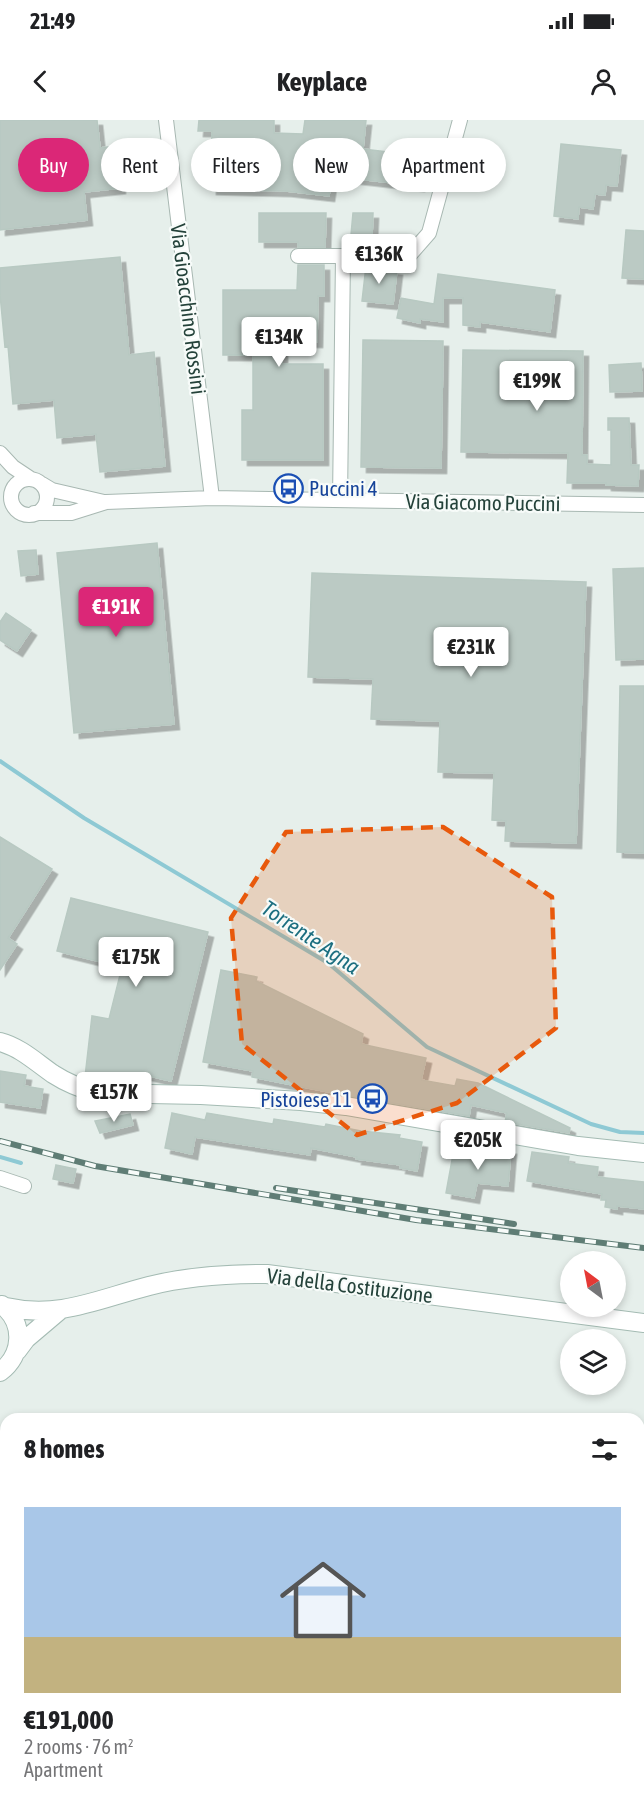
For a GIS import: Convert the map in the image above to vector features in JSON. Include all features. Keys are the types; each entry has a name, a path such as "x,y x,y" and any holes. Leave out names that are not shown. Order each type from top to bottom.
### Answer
{"main road":[{"path":"1,1041 56,1076 98,1093 201,1095 301,1101 346,1106 578,1146 644,1153"},
{"name":"Via della Costituzione","path":"58,1311 150,1285 188,1278 228,1274 267,1274 644,1323"},
{"path":"3,1305 37,1312 58,1311"},
{"path":"3,1305 18,1327 17,1351"},
{"path":"0,1372 9,1364 26,1339 58,1311"}],"street":[{"name":"Via Gioacchino Rossini","path":"166,120 212,498"},
{"path":"298,256 407,258 429,232 460,120"},
{"path":"340,500 343,256"},
{"name":"Via Giacomo Puccini","path":"0,453 13,467 52,490 106,502 212,498 644,505"},
{"path":"0,498 18,510 28,514 39,511 46,501 46,495 36,482 20,482 12,490 12,501 18,510"},
{"name":"Via Giacomo Puccini","path":"34,513 71,513 106,502"},
{"path":"0,1178 24,1186"}],"highlighted area":[{"path":"443,827 552,897 556,1028 457,1103 357,1135 242,1044 231,918 286,832"}],"building":[{"path":"0,120 97,120 101,148 101,190 89,191 89,138 18,138 18,192 84,192 87,220 0,230"},
{"path":"199,120 274,120 274,133 303,134 305,120 366,120 364,138 293,138 293,192 281,191 281,138 212,138 212,131 198,131"},
{"path":"561,144 621,150 617,186 606,185 605,195 595,194 593,209 579,207 578,219 554,216"},
{"path":"369,150 381,151 381,182 369,180"},
{"path":"295,192 330,192 329,196"},
{"path":"259,213 326,213 325,247 298,247 298,242 259,242"},
{"path":"353,213 373,213 372,236 351,235"},
{"path":"626,230 644,231 644,279 622,278"},
{"path":"120,257 129,355 154,352 165,466 100,472 96,434 57,438 54,400 13,404 8,346 5,347 0,268"},
{"path":"298,265 324,265 324,296 318,296 317,342 282,341 282,364 323,364 323,460 242,460 242,410 253,410 253,355 223,355 223,290 297,290"},
{"path":"366,266 397,270 393,304 362,301"},
{"path":"438,274 555,290 550,332 480,322 480,327 463,325 463,298 443,298 443,322 420,319 420,323 397,318 401,298 434,304"},
{"path":"363,340 443,341 441,468 361,467"},
{"path":"463,350 583,351 582,455 587,455 587,464 611,465 611,430 608,430 608,418 629,418 631,465 639,465 638,486 567,483 568,453 461,452"},
{"path":"641,363 642,391 610,392 609,365"},
{"path":"157,543 174,724 74,733 57,553"},
{"path":"36,550 38,574 21,576 18,551"},
{"path":"644,568 644,659 616,660 613,569"},
{"path":"312,573 586,582 576,843 505,841 506,821 492,820 494,773 438,772 440,721 371,719 373,679 308,677"},
{"path":"6,613 31,630 17,651 0,640 0,622"},
{"path":"620,686 644,686 644,853 617,852"},
{"path":"0,837 52,869 8,938 17,944 0,970"},
{"path":"71,898 208,932 171,1081 142,1074 142,1082 93,1080 85,1077 92,1016 109,1019 122,967 57,951"},
{"path":"221,970 257,977 256,981 363,1034 361,1044 426,1058 421,1080 455,1086 457,1079 478,1083 570,1128 569,1133 505,1122 507,1113 471,1105 469,1116 252,1077 253,1071 203,1062"},
{"path":"0,1071 26,1075 24,1086 43,1089 40,1108 0,1102"},
{"path":"172,1113 205,1120 207,1113 273,1124 274,1119 325,1127 326,1124 400,1135 399,1138 422,1142 417,1171 400,1168 401,1165 356,1159 357,1157 311,1148 310,1155 195,1137 192,1154 165,1148"},
{"path":"130,1114 133,1125 100,1133 95,1121"},
{"path":"498,1148 511,1149 508,1186 477,1183 474,1198 446,1193 454,1149 498,1156"},
{"path":"532,1152 569,1157 568,1163 598,1167 597,1177 644,1182 644,1209 605,1207 606,1200 601,1200 602,1194 527,1181"},
{"path":"56,1165 76,1169 73,1183 53,1179"}],"waterway":[{"name":"Torrente Agna","path":"0,761 84,818 328,963 427,1047 591,1124 620,1132 644,1133"},
{"path":"0,1157 21,1163"}],"railway":[{"path":"0,1141 95,1166 416,1220 644,1248"},
{"path":"276,1188 514,1224"}],"place":[{"name":"Puccini 4","path":"288,488"},
{"name":"Pistoiese 11","path":"373,1099"}]}
